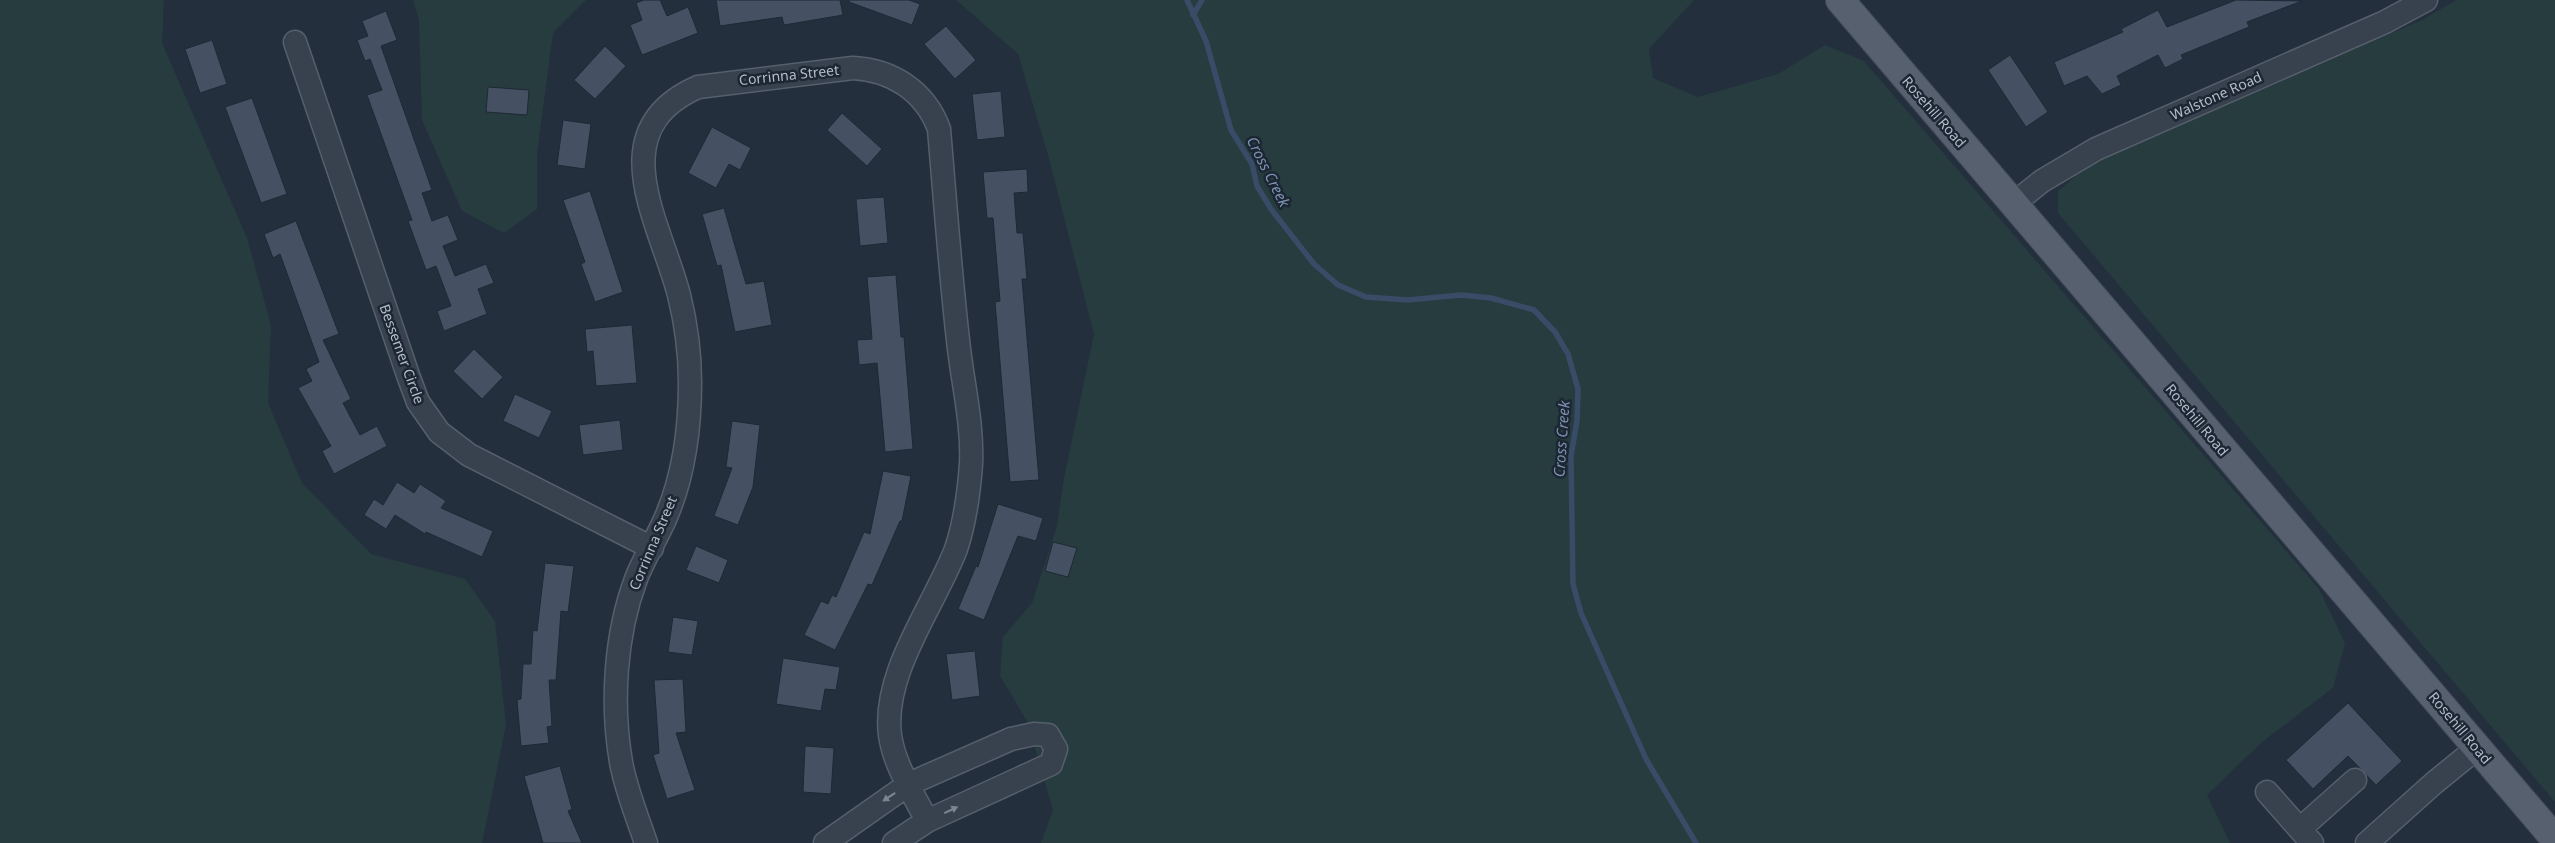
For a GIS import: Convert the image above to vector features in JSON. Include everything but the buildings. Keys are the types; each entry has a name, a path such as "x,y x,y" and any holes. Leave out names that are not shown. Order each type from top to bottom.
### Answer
{"main road":[{"name":"Rosehill Road","path":"1840,0 2555,839"}],"street":[{"name":"Walstone Road","path":"2013,204 2042,181 2096,149 2385,22 2426,0"},
{"name":"Bessemer Circle","path":"295,42 409,378 424,412 439,432 469,455 652,548"},
{"name":"Corrinna Street","path":"646,843 630,799 621,762 617,725 617,687 621,637 628,600 636,576 667,516 679,480 690,419 690,381 682,306 642,175 644,150 652,127 659,116 676,99 693,89 711,84 853,68 877,71 895,78 920,97 934,117 939,129 971,462 968,500 956,548 893,687 888,712 890,737 897,761 927,821"},
{"path":"825,843 909,784 1019,738 1034,734 1048,736 1056,750 1051,764 927,821 894,843"},
{"path":"2367,843 2477,748"},
{"path":"2267,792 2306,836 2355,780"}],"green space":[{"path":"0,0 164,0 162,43 247,238 271,325 268,403 302,483 371,554 465,579 495,621 506,725 482,843 0,843"},
{"path":"413,0 586,0 553,33 537,153 537,209 504,233 462,211 422,120 419,20"},
{"path":"956,0 1694,0 1649,49 1653,78 1698,97 1778,74 1825,45 1864,61 2319,589 2345,643 2333,688 2262,742 2207,795 2230,843 1041,843 1053,810 1027,721 1000,676 1003,637 1032,603 1057,526 1064,478 1094,334 1048,155 1018,54"},
{"path":"2456,0 2555,0 2555,802 2058,213 2058,191 2087,166 2422,20"}],"waterway":[{"name":"Cross Creek","path":"1187,0 1206,41 1231,130 1252,164 1257,186 1271,209 1314,264 1338,285 1366,297 1408,300 1461,295 1491,298 1534,310 1555,332 1568,354 1578,389 1577,421 1571,456 1573,584 1581,613 1646,759 1696,843"},
{"path":"1193,15 1202,0"}]}
